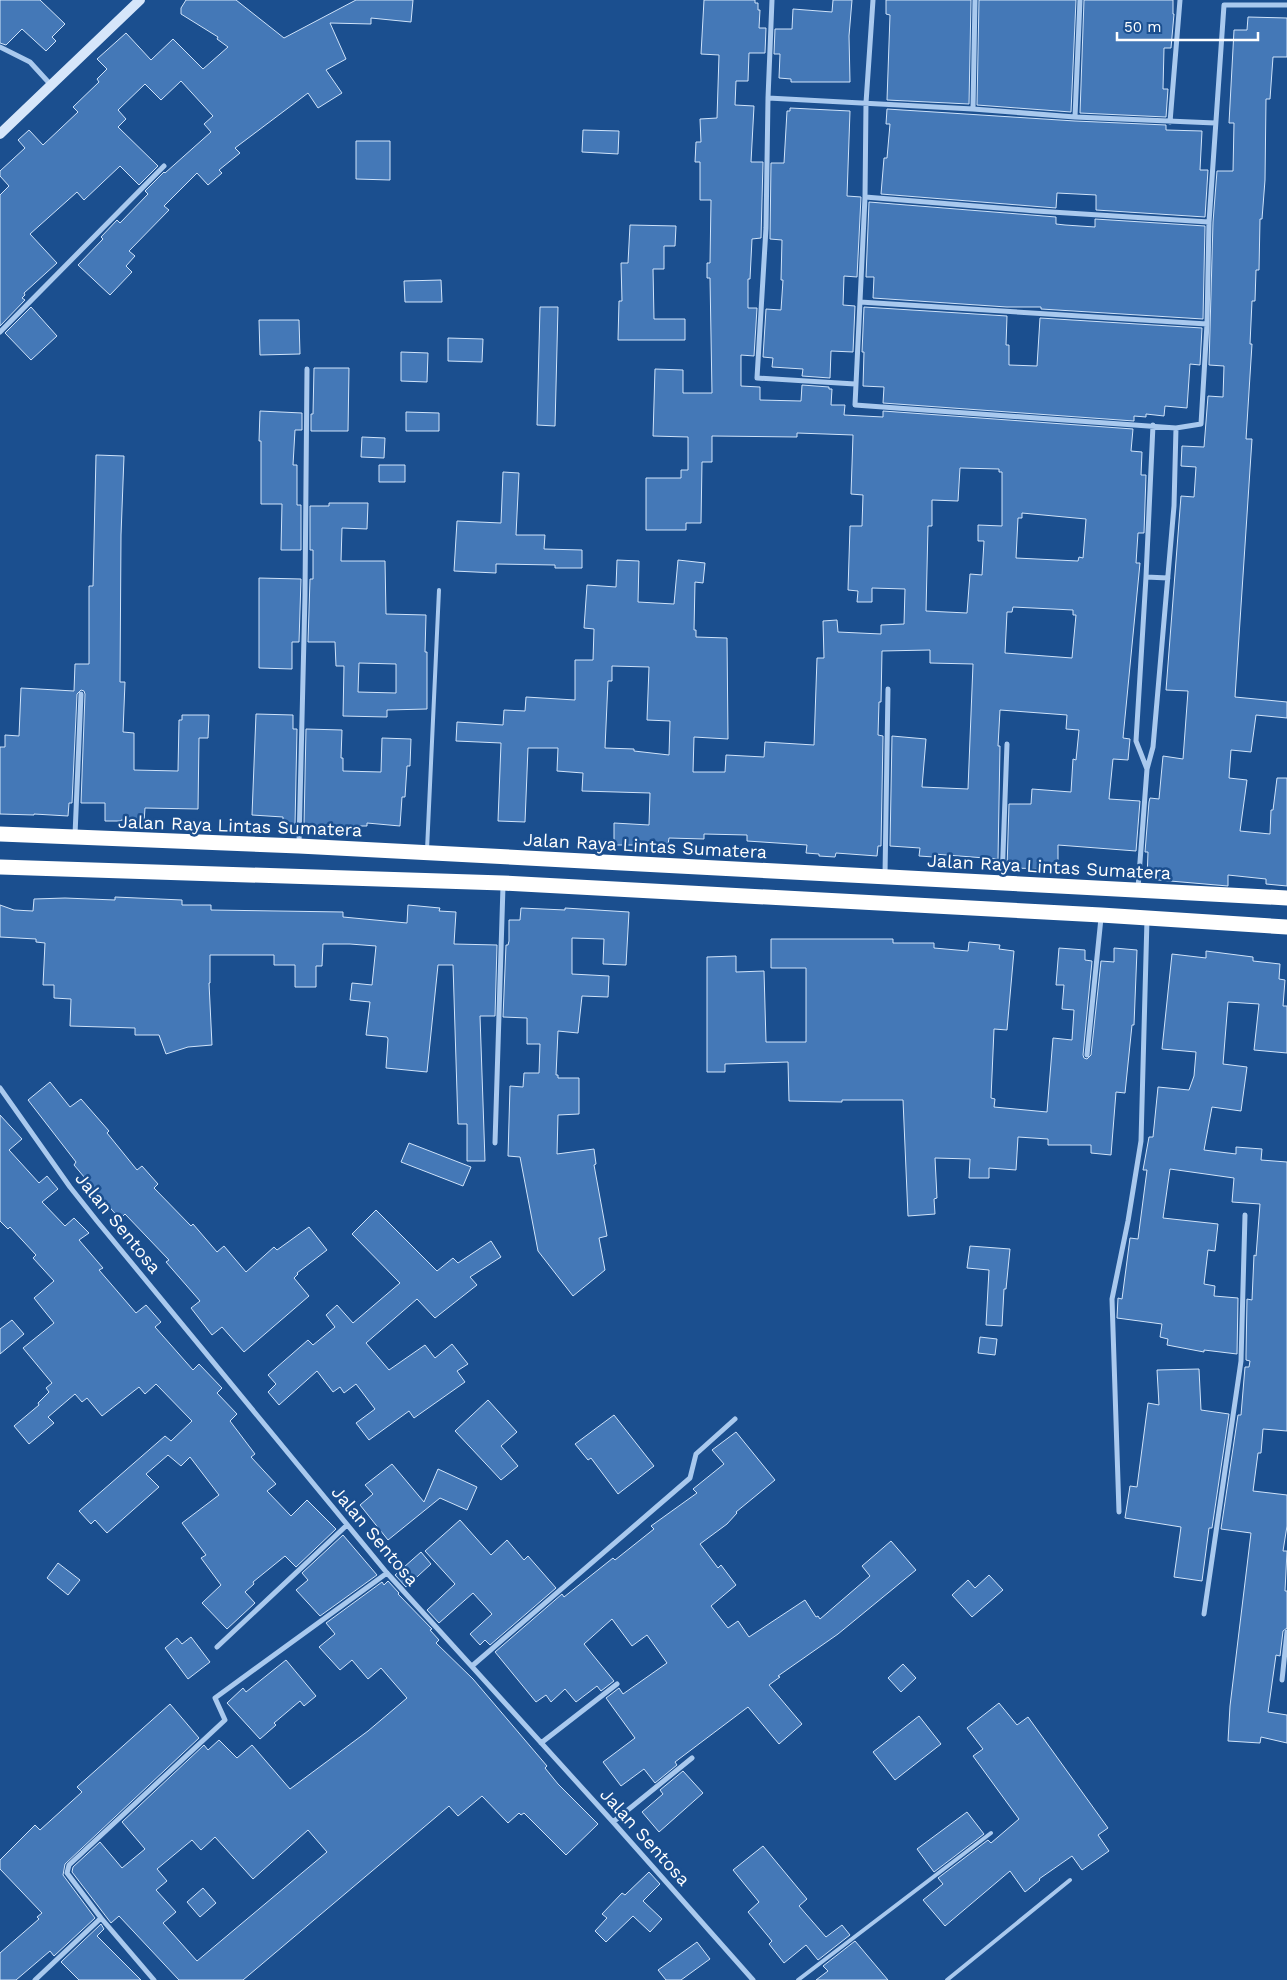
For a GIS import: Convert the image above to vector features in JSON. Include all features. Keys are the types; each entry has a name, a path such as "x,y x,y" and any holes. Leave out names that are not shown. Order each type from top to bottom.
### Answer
{"highway":[{"name":"Jalan Raya Lintas Sumatera","path":"0,834 427,852 884,878 1138,889 1287,898"},
{"path":"0,867 503,883 1101,915 1287,927"}],"street":[{"path":"0,134 140,0"},
{"path":"772,0 766,228 757,378 855,384"},
{"path":"873,0 866,103 865,198 855,404 1176,428 1200,424 1207,324 1209,222 1224,5 1287,5"},
{"path":"974,109 976,0"},
{"path":"1075,117 1080,0"},
{"path":"1170,122 1180,0"},
{"path":"0,47 30,62 52,85"},
{"path":"768,98 974,109 1075,117 1216,123"},
{"path":"0,332 164,166"},
{"path":"865,198 1209,222"},
{"path":"860,302 1207,324"},
{"path":"299,846 305,595 307,370"},
{"path":"1147,770 1136,741 1153,425"},
{"path":"1138,889 1147,770 1153,747 1174,506 1176,428"},
{"path":"1146,577 1168,578"},
{"path":"884,878 888,689"},
{"path":"75,838 81,694"},
{"path":"1002,884 1007,744"},
{"path":"495,1143 503,883"},
{"path":"1087,1055 1101,915"},
{"path":"1119,1512 1112,1299 1128,1221 1141,1141 1147,918"},
{"name":"Jalan Sentosa","path":"0,1088 70,1187 97,1221 387,1573 542,1743 753,1980"},
{"path":"1204,1614 1241,1360 1245,1214"},
{"path":"472,1666 690,1478 696,1454 735,1419"},
{"path":"217,1647 347,1525"},
{"path":"154,1980 101,1918 67,1873 70,1865 225,1720 215,1698 387,1573"},
{"path":"1282,1680 1287,1632"},
{"path":"542,1743 617,1684"},
{"path":"613,1822 692,1758"},
{"path":"35,1980 101,1918"}],"lane":[{"path":"427,852 439,590"},
{"path":"798,1980 991,1833"},
{"path":"947,1980 1070,1880"}],"building":[{"path":"0,0 40,0 65,24 52,37 56,41 46,51 22,29 6,45 0,43"},
{"path":"186,0 236,0 284,38 356,0 413,0 411,22 371,18 371,24 330,23 346,59 326,70 342,93 318,108 308,93 235,148 240,153 219,170 222,173 208,185 197,173 164,206 169,210 129,251 135,256 126,266 132,272 110,295 78,265 103,239 101,237 117,220 120,223 148,194 145,191 164,172 211,132 204,124 213,116 181,81 161,100 145,84 118,110 126,119 118,127 158,166 139,185 120,166 84,200 77,192 30,234 57,263 24,293 25,295 22,298 25,300 0,326 0,195 9,186 0,176 0,171 25,148 18,140 29,130 43,145 78,112 73,107 99,82 97,79 107,69 97,59 126,33 151,60 173,39 203,69 228,47 217,39 218,37 181,14 181,8"},
{"path":"704,0 755,0 755,3 758,3 758,10 760,10 759,28 766,28 765,53 749,53 748,81 736,81 735,105 754,106 751,162 763,162 761,238 752,239 750,279 748,279 748,308 757,308 754,356 741,355 741,386 760,387 760,400 801,401 802,385 829,387 829,389 832,389 831,405 845,405 844,415 883,417 883,411 1133,429 1131,451 1142,452 1141,475 1146,475 1144,533 1138,533 1136,563 1140,563 1123,738 1130,739 1128,760 1113,759 1109,799 1140,801 1136,851 1058,845 1058,869 1007,868 1009,804 1031,804 1032,789 1071,792 1073,759 1076,760 1079,730 1066,729 1067,715 1000,710 998,746 1000,746 998,859 934,854 934,857 919,856 920,848 890,846 892,736 926,739 922,787 968,789 973,664 930,663 930,650 882,651 878,735 883,736 881,846 878,846 877,856 836,853 835,857 819,856 819,854 806,853 807,845 747,841 747,835 704,834 704,839 669,838 668,845 614,845 614,823 649,825 650,793 582,791 583,773 557,771 558,748 528,748 525,822 498,821 501,743 456,741 457,722 503,725 504,710 525,711 526,697 575,700 575,660 593,660 594,629 584,628 587,585 616,587 617,560 639,561 638,602 674,604 678,560 705,563 703,583 695,582 694,630 696,630 696,637 727,638 728,739 694,737 693,772 725,772 726,755 764,757 765,742 814,745 817,658 824,658 823,621 837,620 838,632 881,634 881,625 904,624 905,589 872,588 872,602 857,602 858,591 848,590 850,526 862,526 863,495 851,494 853,435 797,433 797,437 712,436 712,462 702,462 701,523 686,523 686,530 646,530 646,478 681,478 681,470 688,470 688,437 653,436 655,369 683,370 683,393 712,393 710,278 707,278 707,263 710,263 711,200 700,200 700,162 695,162 696,142 701,142 700,119 717,118 719,55 701,54","holes":["960,468 999,469 999,472 1002,472 1002,526 978,525 978,541 984,541 982,575 970,574 967,613 926,611 928,526 932,526 932,500 958,501","1022,513 1086,519 1083,558 1079,557 1078,561 1016,558 1018,518 1022,518","1013,607 1073,610 1073,615 1076,615 1072,658 1005,653 1007,612 1012,612","612,666 649,667 647,720 670,721 669,755 634,751 634,749 605,748 608,681 612,681"]},
{"path":"833,0 852,0 849,36 850,82 791,82 791,79 779,78 780,54 774,54 775,29 792,29 793,9 832,12"},
{"path":"886,0 971,0 969,104 887,100 890,15 886,14"},
{"path":"979,0 1076,0 1071,112 977,105"},
{"path":"1084,0 1173,0 1174,14 1171,48 1164,48 1163,89 1168,89 1166,117 1080,113"},
{"path":"1248,17 1287,18 1287,57 1273,57 1270,99 1266,99 1265,180 1262,219 1260,219 1259,270 1256,270 1255,301 1252,301 1250,344 1252,344 1246,439 1252,439 1235,697 1287,702 1287,718 1256,715 1251,752 1231,750 1229,778 1247,780 1240,831 1270,834 1271,810 1273,810 1277,778 1287,778 1287,886 1266,884 1266,879 1228,875 1228,886 1147,879 1148,852 1145,852 1149,802 1150,798 1159,799 1163,756 1183,759 1188,691 1166,690 1181,496 1194,497 1196,467 1181,466 1182,446 1204,447 1208,396 1223,397 1224,366 1209,365 1213,222 1217,171 1233,171 1234,123 1229,123 1234,30 1247,30"},
{"path":"790,108 850,111 847,196 861,197 857,277 844,276 843,305 855,306 853,352 831,351 830,378 802,376 803,369 772,367 773,358 763,357 766,309 781,310 783,280 781,280 782,240 770,239 771,163 784,163 787,111 790,111"},
{"path":"887,109 1166,125 1166,130 1202,131 1200,170 1208,170 1205,217 1096,210 1096,195 1057,193 1056,208 881,194 884,158 887,158 890,124 886,124"},
{"path":"583,130 619,131 618,154 582,152"},
{"path":"356,141 390,141 390,180 356,179"},
{"path":"869,202 1056,217 1056,224 1065,225 1095,227 1095,219 1205,226 1203,319 1041,309 1041,307 1007,307 873,298 874,277 866,277"},
{"path":"630,225 676,226 675,246 664,246 664,269 653,269 654,319 685,319 685,340 618,340 619,301 622,301 621,263 628,263"},
{"path":"441,280 442,302 405,302 404,281"},
{"path":"31,307 57,336 31,360 5,333"},
{"path":"540,307 558,307 555,426 537,425"},
{"path":"864,307 1007,316 1006,345 1009,345 1009,365 1037,366 1040,318 1202,328 1200,365 1190,364 1187,408 1165,406 1164,416 1146,414 1146,417 1134,416 1134,421 883,403 884,387 863,386"},
{"path":"259,320 299,320 300,354 260,355"},
{"path":"448,338 483,339 482,362 448,361"},
{"path":"401,352 428,353 427,382 401,381"},
{"path":"314,368 349,368 348,431 311,431"},
{"path":"260,411 302,413 302,430 295,430 293,465 297,465 297,505 301,505 301,550 281,550 282,504 261,504"},
{"path":"406,412 439,413 439,431 406,431"},
{"path":"362,437 385,438 384,458 361,457"},
{"path":"96,455 124,456 121,535 120,682 125,682 123,732 134,733 134,770 178,771 179,720 182,720 182,715 209,715 208,738 199,738 198,809 145,808 144,822 105,821 105,803 81,803 85,694 81,690 77,694 72,803 69,803 68,816 0,814 0,747 5,747 5,735 19,736 21,688 74,691 75,664 89,664 89,586 93,586"},
{"path":"379,465 405,465 405,482 379,482"},
{"path":"503,472 519,473 516,535 545,535 544,549 582,550 582,568 555,568 555,565 496,564 496,573 454,571 457,521 501,523"},
{"path":"329,503 368,503 367,529 342,528 341,561 385,561 386,614 426,615 427,709 387,710 387,717 343,716 344,666 336,666 335,642 308,642 310,579 313,579 313,550 310,550 310,506 329,506","holes":["359,663 396,664 396,693 358,692"]},
{"path":"259,578 301,579 299,642 292,642 292,669 259,668"},
{"path":"256,714 293,715 293,729 297,729 295,825 283,825 283,817 252,815"},
{"path":"306,729 342,730 341,758 343,758 343,771 381,772 382,738 411,739 410,766 407,766 405,797 402,797 400,826 367,823 367,826 304,826"},
{"path":"115,897 182,900 182,905 211,905 211,910 343,912 343,917 407,923 408,905 440,908 439,911 456,912 454,944 497,945 495,1016 480,1016 485,1161 467,1161 467,1124 458,1124 453,965 438,965 427,1072 386,1068 387,1037 366,1035 370,1002 350,1000 352,983 372,985 376,946 350,944 323,944 322,966 316,966 316,987 295,987 295,965 274,965 274,955 210,955 209,983 212,1045 188,1047 166,1054 159,1035 135,1035 135,1028 70,1026 71,999 54,998 54,985 43,985 45,943 36,942 36,939 0,937 0,905 14,910 33,911 34,899 115,900"},
{"path":"521,908 565,910 565,908 629,912 626,965 603,964 604,939 572,938 572,974 609,976 608,997 582,996 578,1033 558,1031 556,1075 558,1075 558,1078 579,1078 579,1114 558,1115 557,1154 594,1149 596,1164 594,1165 607,1236 599,1238 605,1270 573,1296 538,1251 520,1157 508,1156 510,1086 523,1087 524,1073 539,1073 540,1044 527,1044 527,1018 503,1017 509,920 520,920"},
{"path":"771,939 893,939 893,943 934,943 934,948 968,951 969,942 1000,945 999,949 1014,951 1007,1030 994,1029 991,1098 995,1099 994,1107 1047,1112 1053,1038 1072,1040 1074,1010 1062,1009 1064,985 1056,985 1059,948 1085,950 1085,960 1092,961 1083,1055 1087,1059 1091,1055 1101,961 1114,962 1114,948 1137,950 1134,1025 1132,1025 1125,1093 1116,1092 1111,1155 1091,1153 1091,1145 1048,1145 1048,1139 1018,1137 1016,1170 989,1168 989,1178 969,1178 970,1159 935,1158 937,1198 934,1199 935,1214 908,1216 903,1100 789,1101 788,1062 725,1064 725,1072 707,1072 707,957 736,956 736,972 764,971 766,1042 806,1042 806,968 771,968"},
{"path":"1206,951 1253,957 1253,961 1280,964 1279,979 1285,980 1283,1006 1287,1006 1287,1053 1254,1050 1259,1004 1228,1002 1223,1064 1247,1067 1241,1111 1212,1107 1204,1150 1236,1154 1236,1147 1262,1149 1261,1160 1287,1162 1287,1431 1263,1429 1261,1453 1258,1453 1253,1491 1287,1495 1287,1526 1283,1551 1287,1551 1285,1591 1287,1591 1287,1628 1283,1631 1280,1656 1276,1655 1268,1712 1287,1715 1287,1743 1261,1737 1260,1743 1228,1741 1230,1706 1251,1533 1221,1529 1238,1415 1241,1415 1245,1367 1249,1367 1250,1361 1246,1360 1247,1299 1252,1300 1254,1255 1256,1256 1260,1204 1232,1202 1234,1178 1170,1169 1163,1218 1218,1224 1215,1251 1208,1250 1204,1284 1215,1286 1214,1296 1238,1298 1237,1354 1204,1350 1204,1352 1167,1345 1168,1339 1160,1337 1162,1324 1117,1318 1118,1298 1122,1299 1130,1238 1138,1239 1147,1170 1143,1170 1149,1137 1153,1137 1158,1087 1189,1090 1194,1076 1196,1052 1162,1049 1172,954 1206,958"},
{"path":"50,1082 70,1107 81,1099 109,1131 107,1133 137,1170 142,1166 158,1184 154,1188 191,1226 193,1224 217,1252 224,1246 246,1272 274,1247 277,1250 309,1227 327,1250 297,1273 294,1278 309,1296 244,1352 222,1327 212,1335 191,1308 200,1301 166,1262 169,1260 125,1214 120,1219 112,1210 74,1165 76,1162 28,1100"},
{"path":"0,1115 22,1139 9,1150 39,1183 47,1176 58,1189 42,1202 65,1226 74,1218 89,1233 79,1240 103,1268 99,1270 136,1313 146,1305 161,1322 155,1327 193,1370 199,1364 222,1388 217,1393 237,1414 230,1421 255,1454 251,1457 276,1484 267,1491 291,1516 307,1500 336,1529 296,1567 285,1556 253,1582 254,1584 245,1592 255,1603 227,1629 202,1603 221,1585 201,1558 206,1555 182,1523 219,1495 190,1457 181,1466 168,1455 146,1474 159,1487 107,1533 95,1520 91,1524 79,1511 165,1436 171,1441 192,1421 156,1384 145,1394 139,1387 102,1416 87,1398 82,1402 75,1394 48,1417 54,1423 29,1444 14,1426 39,1405 38,1403 49,1392 46,1388 52,1383 23,1348 54,1323 34,1298 54,1281 33,1258 36,1255 10,1227 8,1229 0,1221"},
{"path":"409,1143 471,1167 463,1186 401,1162"},
{"path":"376,1210 437,1271 453,1258 458,1263 491,1241 501,1257 470,1277 477,1285 435,1318 417,1299 366,1343 389,1370 425,1345 435,1358 452,1344 468,1364 457,1371 465,1382 414,1418 409,1411 369,1440 356,1423 375,1409 356,1384 344,1393 340,1387 333,1392 317,1371 279,1405 268,1392 276,1384 268,1375 308,1340 313,1345 335,1327 326,1315 337,1305 353,1323 400,1283 352,1234"},
{"path":"970,1246 1010,1249 1006,1289 1004,1289 1002,1326 986,1325 989,1270 967,1268"},
{"path":"12,1320 24,1334 0,1354 0,1329"},
{"path":"980,1337 997,1339 995,1355 978,1353"},
{"path":"1199,1369 1201,1410 1229,1414 1212,1528 1209,1528 1202,1581 1174,1577 1181,1527 1125,1518 1130,1486 1137,1487 1148,1403 1159,1405 1157,1370"},
{"path":"488,1400 517,1432 501,1446 518,1466 501,1480 455,1431"},
{"path":"614,1415 654,1466 618,1494 591,1458 588,1460 575,1444"},
{"path":"736,1432 775,1480 736,1512 727,1524 700,1544 718,1568 721,1565 736,1585 711,1606 728,1628 738,1621 749,1637 805,1600 816,1617 818,1616 820,1619 870,1576 862,1566 891,1541 916,1570 838,1634 778,1676 780,1677 769,1685 802,1724 779,1744 748,1707 675,1762 677,1765 655,1783 644,1769 621,1786 603,1762 635,1738 606,1698 619,1688 623,1694 667,1663 647,1635 632,1646 612,1619 584,1644 614,1681 601,1691 597,1686 576,1702 565,1689 551,1702 546,1695 536,1702 495,1652 562,1594 564,1597 613,1558 615,1560 654,1529 651,1526 697,1493 693,1489 724,1464 712,1450"},
{"path":"392,1464 424,1502 438,1469 477,1487 467,1510 440,1498 388,1540 360,1505 373,1494 365,1485"},
{"path":"460,1520 491,1555 507,1540 524,1560 528,1556 556,1588 490,1645 485,1640 480,1645 470,1634 492,1614 473,1593 439,1623 427,1610 455,1584 425,1551"},
{"path":"343,1535 377,1575 320,1616 296,1590 308,1580 302,1573"},
{"path":"421,1552 431,1564 406,1587 395,1575"},
{"path":"58,1563 80,1580 68,1595 47,1578"},
{"path":"989,1575 1003,1590 972,1617 952,1595 968,1580 975,1588"},
{"path":"388,1581 432,1629 430,1630 439,1640 436,1643 473,1679 547,1766 545,1768 558,1784 598,1824 566,1855 524,1813 521,1815 519,1813 508,1823 482,1796 458,1816 449,1806 243,1980 179,1980 119,1916 111,1923 72,1872 73,1867 100,1842 122,1868 145,1849 122,1822 204,1745 208,1750 219,1740 237,1758 252,1745 290,1789 368,1731 407,1698 381,1668 368,1679 352,1660 340,1670 319,1647 335,1634 326,1623 382,1582 384,1585","holes":["308,1830 327,1852 197,1961 163,1923 176,1912 156,1890 167,1881 157,1869 192,1840 201,1850 215,1837 253,1879"]},
{"path":"191,1637 210,1662 188,1679 165,1648 177,1638 182,1644"},
{"path":"286,1660 316,1696 304,1706 300,1701 274,1723 276,1725 260,1739 227,1703 243,1688 246,1692"},
{"path":"903,1664 916,1678 901,1692 888,1678"},
{"path":"999,1703 1017,1725 1028,1717 1108,1828 1098,1835 1109,1851 1082,1870 1072,1856 1039,1879 1025,1892 1010,1871 945,1926 923,1900 943,1884 938,1878 988,1840 991,1843 1019,1819 973,1756 983,1749 967,1728"},
{"path":"170,1704 199,1738 65,1864 63,1875 95,1918 54,1956 50,1951 16,1980 0,1980 0,1953 39,1919 37,1917 42,1913 0,1869 0,1860 35,1825 40,1830 82,1792 77,1787"},
{"path":"919,1716 941,1744 895,1780 873,1752"},
{"path":"683,1771 703,1793 659,1832 642,1812 663,1794 660,1790"},
{"path":"967,1812 984,1834 934,1872 917,1849"},
{"path":"763,1846 807,1899 799,1906 826,1937 842,1925 850,1935 818,1960 806,1945 784,1963 769,1944 772,1941 748,1912 759,1902 733,1870"},
{"path":"649,1872 660,1884 643,1901 662,1919 650,1932 633,1916 606,1942 595,1931 607,1918 602,1914 622,1893 625,1895"},
{"path":"203,1888 216,1903 200,1917 187,1902"},
{"path":"101,1924 104,1929 97,1936 141,1980 79,1980 61,1962"},
{"path":"855,1941 888,1980 816,1980 828,1971 823,1966"},
{"path":"697,1942 710,1959 681,1980 666,1980 658,1970"}]}
